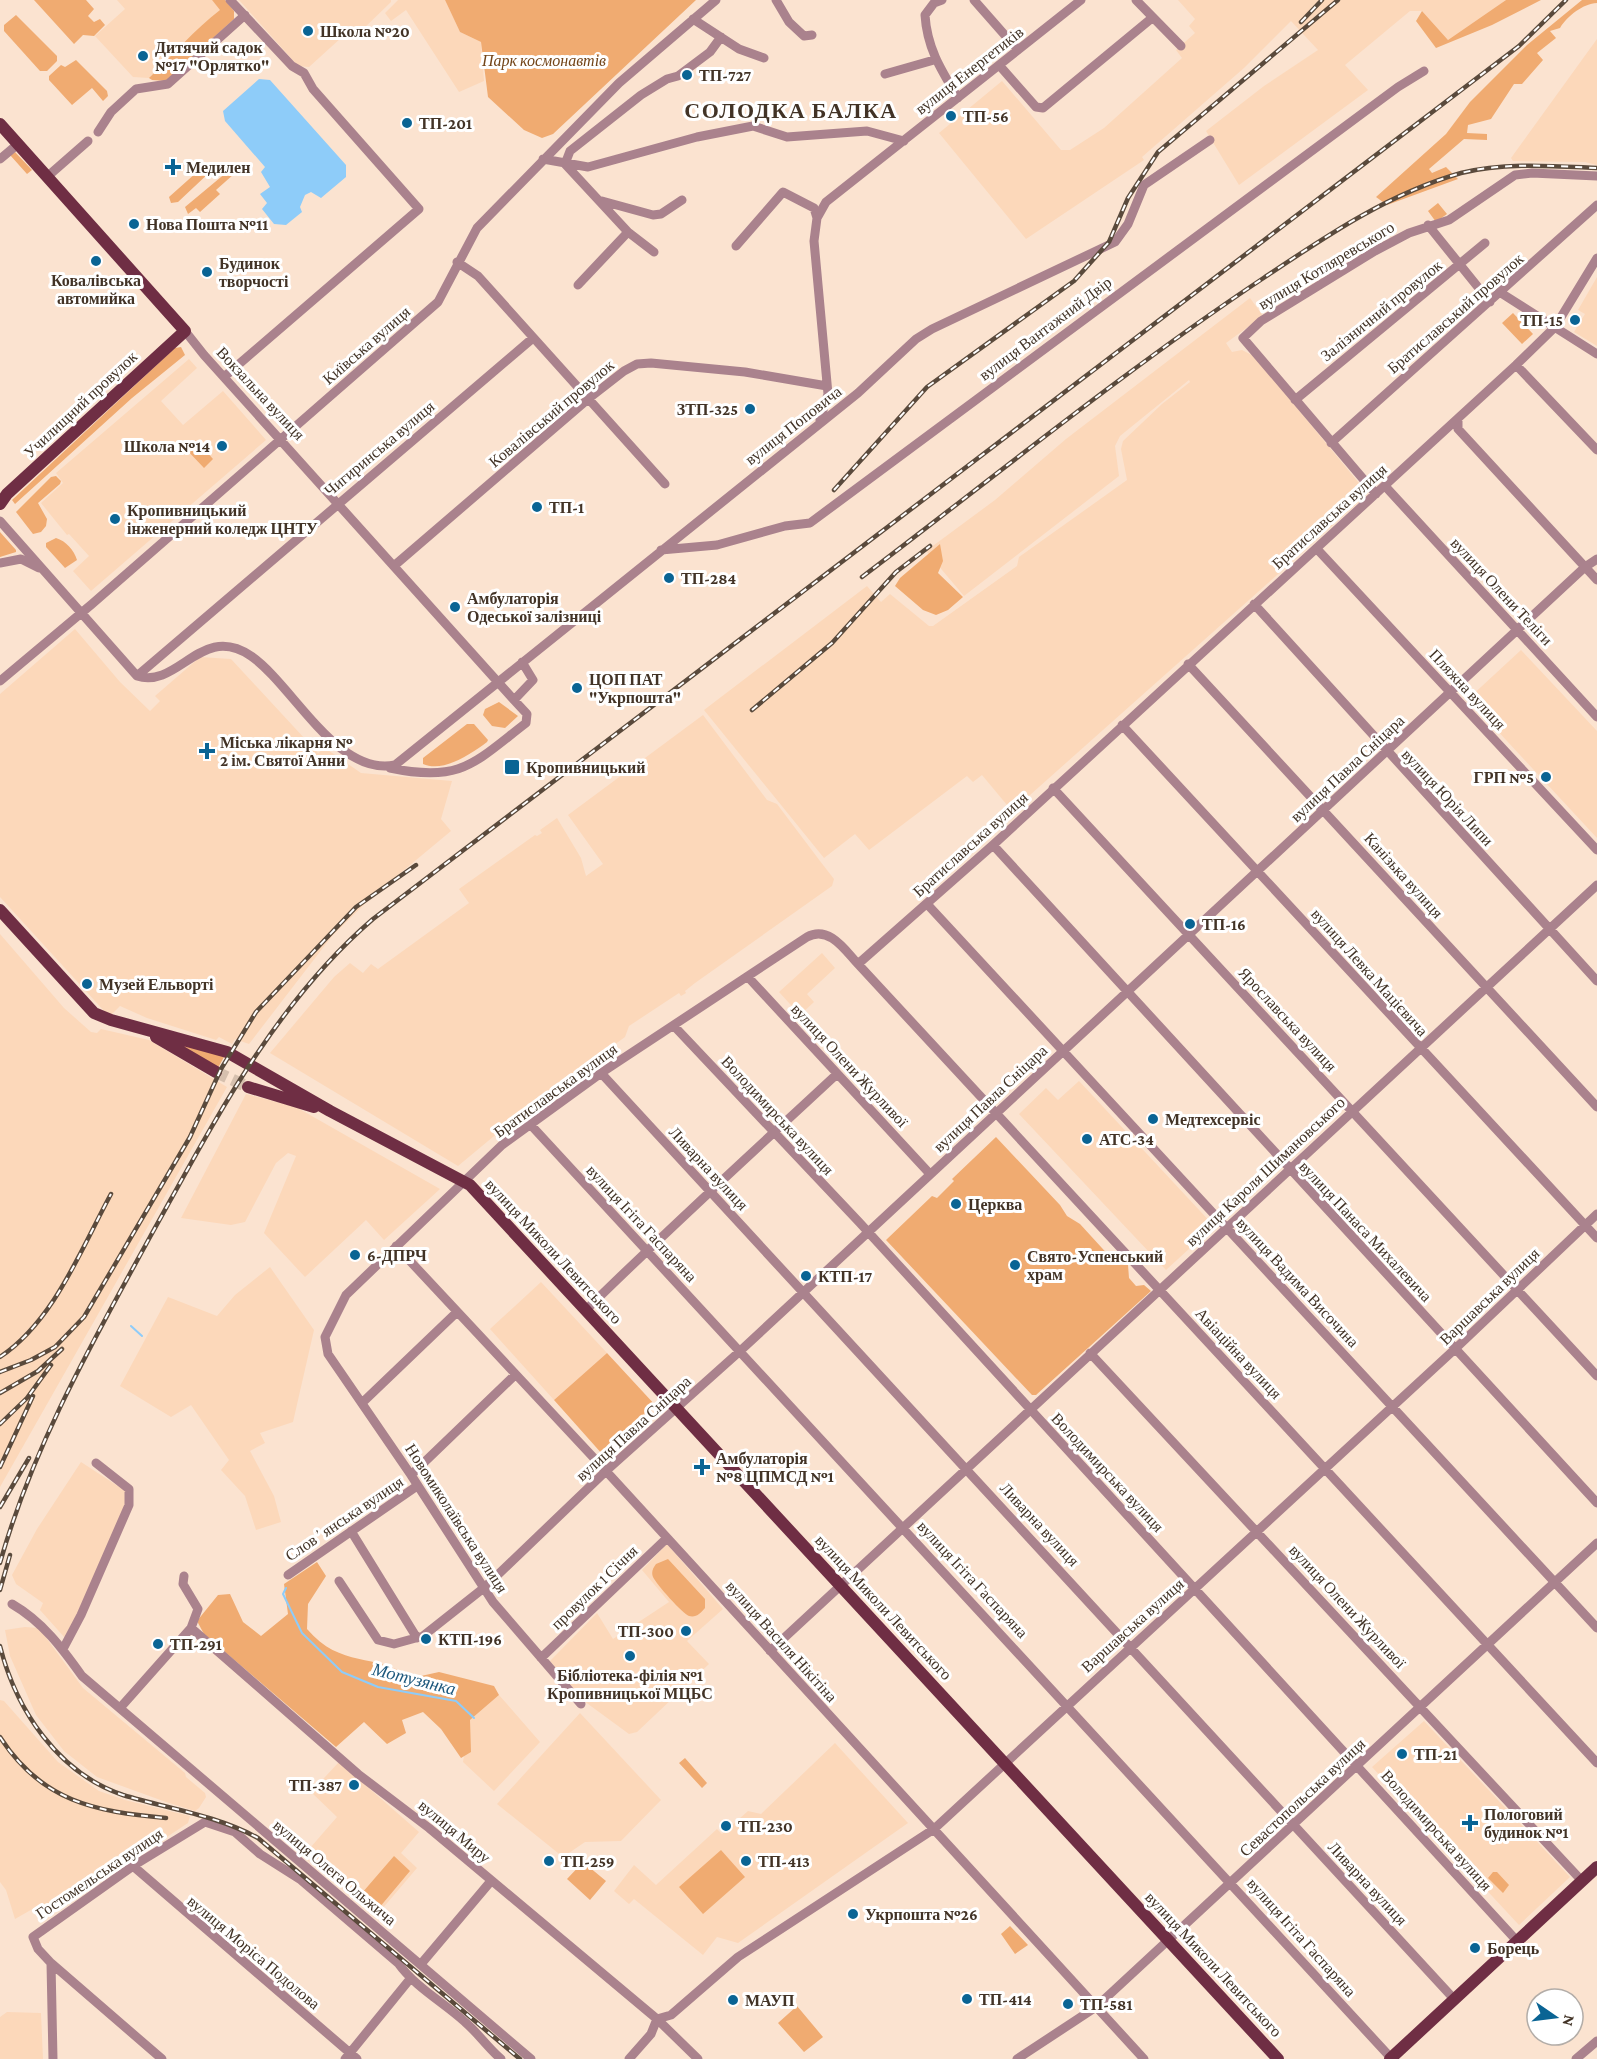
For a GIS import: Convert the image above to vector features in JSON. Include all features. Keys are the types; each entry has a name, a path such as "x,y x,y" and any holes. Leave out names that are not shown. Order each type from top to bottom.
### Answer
{"main road":[{"name":"Вокзальна вулиця","path":"0,124 185,331"},
{"name":"Училищний провулок","path":"0,504 7,494 185,331"},
{"path":"0,910 88,1008 102,1017 227,1052 330,1111"},
{"path":"142,1028 216,1071"},
{"path":"248,1087 330,1111"},
{"name":"вулиця Миколи Левитського","path":"330,1111 464,1180 476,1190 1278,2059"},
{"path":"1391,2059 1597,1867"}],"street":[{"path":"224,377 419,209 313,89 304,73 297,71 230,0"},
{"name":"Київська вулиця","path":"0,681 438,302 457,262 477,228 631,72 716,0"},
{"path":"776,0 789,22 804,36 812,35"},
{"path":"942,0 934,3 925,15 928,40 934,60 958,98"},
{"path":"974,0 1018,50"},
{"name":"вулиця Енергетиків","path":"817,218 826,202 1081,0"},
{"path":"1136,0 1152,18 1164,26 1181,46"},
{"path":"98,132 111,112 136,89 168,84 244,15"},
{"path":"999,65 1036,107 1043,108 1152,18"},
{"path":"693,19 739,50 764,58"},
{"path":"565,164 570,151 641,95 667,79 678,76 710,52 721,37"},
{"path":"885,74 934,60"},
{"name":"вулиця Вантажний Двір","path":"661,550 717,545 785,526 810,523 1090,312 1398,87 1424,71"},
{"path":"543,159 588,167 697,137 753,126 787,137 867,131 904,141"},
{"name":"вулиця Поповича","path":"384,767 401,762 819,422 858,393 916,339 932,329 1115,242 1128,224 1144,185 1210,140"},
{"path":"48,176 88,141"},
{"path":"0,159 18,144"},
{"path":"565,164 628,232 654,252"},
{"name":"вулиця Котляревського","path":"1295,400 1243,338 1261,321 1374,251 1428,225 1449,220 1515,175 1532,173 1597,176"},
{"path":"736,246 783,192 814,208 817,218 814,241 827,386 827,402 819,422"},
{"path":"600,200 653,215 660,214 682,200"},
{"name":"Братиславський провулок","path":"1331,442 1501,293 1597,205"},
{"path":"1428,225 1490,302"},
{"path":"578,285 628,232"},
{"name":"Залізничний провулок","path":"1295,400 1485,243"},
{"name":"Братиславська вулиця","path":"325,1337 346,1295 464,1180 529,1123 601,1072 817,934 834,939 858,964 993,845 1516,365 1555,327 1597,258"},
{"path":"457,262 478,276 665,484"},
{"path":"1501,293 1597,354"},
{"name":"Вокзальна вулиця","path":"137,676 149,678 161,675 210,647 239,649 252,656 348,755 365,764 384,767 440,773 469,767 526,723 527,714 185,331"},
{"name":"Чигиринська вулиця","path":"137,676 533,339"},
{"name":"Ковалівський провулок","path":"394,565 588,399 624,371 637,364 651,363 745,372 827,386"},
{"path":"1516,365 1597,450"},
{"path":"1295,400 1376,494"},
{"path":"1458,419 1458,429 1597,580"},
{"name":"вулиця Олени Теліги","path":"1385,486 1597,717"},
{"path":"0,521 137,676"},
{"name":"Пляжна вулиця","path":"1317,549 1597,850"},
{"path":"0,563 21,559 48,574"},
{"name":"вулиця Павла Сніцара","path":"339,1581 378,1640 394,1644 417,1638 485,1587 606,1471 740,1352 996,1112 1585,567 1597,559"},
{"name":"вулиця Юрія Липи","path":"1254,604 1386,752 1597,981"},
{"path":"514,700 533,680 522,662"},
{"name":"Канізька вулиця","path":"1188,664 1597,1107"},
{"name":"вулиця Левка Мацієвича","path":"1122,726 1597,1238"},
{"name":"Ярославська вулиця","path":"1053,788 1597,1376"},
{"name":"вулиця Панаса Михалевича","path":"993,845 1597,1503"},
{"name":"вулиця Кароля Шимановського","path":"770,1650 905,1528 1090,1353 1597,885"},
{"name":"вулиця Вадима Височина","path":"927,904 1597,1628"},
{"name":"Авіаційна вулиця","path":"858,964 1597,1763"},
{"name":"вулиця Олени Журливої","path":"748,977 930,1174"},
{"name":"Володимирська вулиця","path":"674,1026 1195,1587 1517,1941"},
{"name":"Ливарна вулиця","path":"601,1072 1131,1645 1454,1999"},
{"path":"586,1310 647,1250 837,1074"},
{"name":"вулиця Ігіта Гаспаряна","path":"529,1123 1232,1882 1391,2059"},
{"name":"Варшавська вулиця","path":"657,2019 670,2015 738,1957 934,1829 1131,1645 1455,1349 1597,1214"},
{"name":"вулиця Василя Нікітіна","path":"396,1246 606,1471 1144,2059"},
{"path":"363,1402 457,1312"},
{"name":"Новомиколаївська вулиця","path":"325,1337 328,1354 363,1402 493,1602 581,1704"},
{"name":"вулиця Олени Журливої","path":"1090,1353 1258,1530 1582,1881"},
{"name":"Словʼянська вулиця","path":"411,1475 515,1374"},
{"path":"63,1649 81,1615 129,1505 129,1489 96,1463"},
{"name":"Словʼянська вулиця","path":"288,1575 417,1486"},
{"path":"351,1531 417,1638"},
{"name":"провулок 1 Січня","path":"541,1658 667,1538"},
{"name":"Севастопольська вулиця","path":"1017,2059 1096,2007 1597,1543"},
{"path":"120,1708 191,1628 198,1609 183,1584 184,1575"},
{"name":"вулиця Олега Ольжича","path":"12,1604 30,1614 63,1649 82,1676 531,2059"},
{"name":"вулиця Миру","path":"191,1628 358,1774 429,1828 657,2019 698,2059"},
{"name":"вулиця Олега Ольжича","path":"199,1824 205,1822 235,1832 260,1854 301,1880 398,1963 410,1979 426,1989 468,2024 501,2059"},
{"name":"Гостомельська вулиця","path":"51,1963 38,1949 33,1937 133,1866 199,1824"},
{"name":"вулиця Моріса Подолова","path":"133,1866 351,2057"},
{"path":"421,1964 491,1881"},
{"path":"51,1963 53,2059"},
{"path":"51,1963 162,2059"},
{"path":"351,2057 410,1979"},
{"path":"629,2059 651,2034 657,2019"},
{"path":"1576,2059 1597,2041"}],"shaded area":[{"name":"Дитячий садок №17 \"Орлятко\"","path":"117,0 212,0 221,10 149,78 133,77 95,36 125,9"},
{"name":"Школа №20","path":"239,0 391,0 391,2 358,34 352,28 309,67 298,66"},
{"path":"398,0 445,0 460,32 481,42 484,81 459,92 406,10 391,21 385,13"},
{"path":"1178,0 1506,0 1448,40 1422,11 1410,11 1345,65 1368,90 1239,185 1206,131 1264,86 1318,50 1291,21 1244,68 1142,157 1144,160 1026,239 939,133 1002,81 1061,150 1070,150 1104,128 1182,58 1176,50 1195,33 1189,26 1195,19"},
{"path":"1597,39 1597,165 1585,162 1513,161 1511,158"},
{"path":"1597,277 1597,346 1574,332 1585,314 1578,310"},
{"path":"1250,298 1263,316 1226,343 1232,352 1242,350 1254,356 1368,494 1012,811 982,775 973,782 967,776 869,850 855,834 824,858 704,710 867,586 881,602 890,594 929,626 933,626 1017,566 1019,557 1127,480 1121,449 1123,441 1162,404 1190,382 1189,380 1120,436 1115,446 1119,476 964,596 926,551 995,500 1066,439"},
{"path":"189,359 197,368 161,401 183,425 223,391 266,440 91,591 73,571 89,556 69,534 67,535 41,503 63,483 56,473"},
{"path":"75,629 120,682 150,711 160,701 155,696 200,657 231,659 318,753 325,748 361,773 452,781 441,819 451,831 374,895 332,936 249,1044 235,1039 232,1044 219,1037 216,1040 147,1018 120,1006 111,1015 105,1012 0,897 0,694"},
{"path":"1521,650 1597,731 1597,838 1468,699"},
{"path":"703,715 767,800 777,804 834,879 832,886 695,983 685,991 686,993 681,996 679,993 629,1026 625,1037 535,1102 458,1166 270,1053 334,977 350,963 363,973 371,964 378,969 469,903 459,889 535,835 542,833 540,830 557,818 581,858 586,876 603,864 568,815"},
{"path":"0,934 64,1008 91,1032 97,1033 101,1029 149,1040 227,1087 0,1487"},
{"path":"822,953 835,968 807,994 814,1002 800,1015 779,992"},
{"path":"1079,1081 1214,1226 1166,1270 1019,1114 1046,1088 1058,1100"},
{"path":"246,1094 296,1107 440,1189 384,1240 366,1220 305,1277 264,1233 296,1156 288,1153 276,1163 245,1222 231,1225 181,1218"},
{"path":"270,1267 314,1330 293,1422 260,1433 265,1443 250,1451 274,1496 281,1522 256,1530 245,1496 221,1470 229,1460 191,1405 171,1417 120,1386 168,1297 217,1316 235,1295"},
{"path":"541,1282 607,1353 554,1400 490,1329"},
{"path":"81,1462 127,1492 125,1506 80,1611 65,1638 40,1610 43,1603 16,1584 12,1575 37,1529"},
{"path":"667,1544 723,1609 687,1641 709,1664 637,1732 629,1734 584,1701 550,1661 597,1613 613,1639 669,1602 642,1570"},
{"path":"25,1627 39,1628 83,1688 185,1773 186,1777 205,1793 206,1797 199,1808 195,1811 97,1777 64,1751 36,1715 10,1656 5,1630"},
{"path":"499,1695 540,1742 494,1791 463,1762 470,1720"},
{"path":"0,1700 4,1701 58,1762 99,1791 190,1816 188,1823 50,1914 43,1903 15,1919 6,1890 0,1882"},
{"path":"580,1713 661,1800 621,1841 585,1842 563,1857 497,1804"},
{"name":"Пологовий будинок №1","path":"1424,1721 1570,1877 1519,1925 1372,1767"},
{"path":"835,1743 908,1823 738,1943 717,1937 703,1955 634,1899 629,1904 614,1891 634,1865 656,1885 717,1829 722,1834 748,1811 761,1814"},
{"path":"339,1762 419,1832 401,1853 417,1868 376,1916 303,1856 337,1817 311,1792"},
{"path":"7,2012 41,2013 43,2059 0,2059 0,2017"}],"green space":[{"path":"34,0 86,0 94,9 88,16 94,22 100,19 105,25 94,36 83,35 74,44"},
{"path":"212,0 225,0 234,11 234,19 166,81 149,78 220,10"},
{"name":"Парк космонавтів","path":"445,0 696,0 553,134 542,138 524,130 488,97 481,42 460,32"},
{"path":"1506,0 1541,0 1492,25 1436,48 1416,21 1422,11 1448,40"},
{"path":"1582,0 1597,0 1597,3 1581,8 1560,28 1550,31 1556,38 1537,53 1543,60 1522,84 1514,84 1491,119 1468,125 1467,133 1487,134 1487,140 1464,139 1429,169 1432,173 1446,167 1458,179 1387,205 1376,197 1446,134 1470,102 1527,45"},
{"path":"16,15 57,56 57,61 47,71 40,71 4,31 4,25"},
{"path":"76,60 107,91 108,96 103,101 92,88 72,105 49,80 49,76 61,65 65,67"},
{"path":"15,152 32,170 27,174 10,155"},
{"path":"206,164 212,168 211,171 178,202 171,203 169,197"},
{"path":"227,172 234,174 216,190 220,194 200,212 196,208 188,214 185,207"},
{"path":"1438,203 1447,214 1436,222 1428,211"},
{"path":"1513,313 1533,334 1522,344 1502,323"},
{"path":"181,347 185,355 132,398 15,504 12,500 175,348"},
{"path":"196,440 213,459 204,468 186,449"},
{"path":"56,476 61,481 60,484 38,503 47,519 46,526 41,532 33,534 16,512 51,477"},
{"path":"0,532 16,550 16,552 0,557"},
{"path":"56,538 69,546 77,560 65,568 46,547 46,543"},
{"path":"940,544 943,561 938,573 963,597 948,610 936,615 923,610 895,586 900,578"},
{"path":"499,702 518,716 505,728 492,726 483,715 485,709"},
{"path":"467,724 474,724 488,740 487,742 457,761 439,766 423,764 423,758"},
{"path":"176,1043 225,1055 218,1068"},
{"path":"996,1137 1060,1205 1067,1216 1080,1224 1112,1259 1116,1254 1128,1265 1129,1278 1136,1286 1144,1285 1151,1291 1036,1395 1032,1395 886,1240 932,1196 937,1198 954,1181 952,1179"},
{"path":"607,1353 656,1406 603,1455 554,1400"},
{"path":"668,1559 705,1599 705,1608 698,1615 686,1614 653,1577 652,1573 656,1564"},
{"path":"317,1562 326,1576 308,1604 307,1629 320,1642 345,1655 385,1665 412,1678 439,1672 494,1686 499,1695 470,1720 471,1752 461,1758 441,1729 423,1712 402,1720 406,1733 387,1744 364,1722 336,1747 204,1634 197,1621 218,1595 230,1594 243,1622 261,1636 288,1614 284,1584"},
{"path":"685,1758 707,1783 702,1788 679,1763"},
{"path":"721,1850 745,1877 703,1914 679,1887"},
{"path":"394,1856 410,1871 379,1908 362,1893"},
{"path":"583,1862 606,1881 590,1900 567,1879"},
{"path":"1493,1872 1497,1872 1509,1885 1503,1893 1488,1878"},
{"path":"1010,1926 1028,1945 1015,1954 1001,1934"},
{"path":"797,2006 823,2037 804,2052 778,2023"}],"water":[{"path":"259,79 270,80 346,165 346,177 321,198 311,192 305,195 300,207 302,212 286,225 274,224 262,209 267,203 260,194 270,187 261,172 265,167 225,121 223,111"}],"waterway":[{"name":"Мотузянка","path":"131,1326 142,1336"},
{"name":"Мотузянка","path":"286,1588 283,1594 302,1633 342,1672 378,1687 456,1701 474,1718"}],"tunnel":[{"path":"216,1072 248,1087"}],"railway":[{"path":"1301,22 1322,0"},
{"path":"834,490 927,387 1074,281 1109,242 1128,198 1158,152 1338,0"},
{"path":"0,1563 29,1478 47,1436 86,1356 150,1237 197,1152 248,1068 305,989 337,953 373,919 1519,46 1566,0"},
{"path":"862,577 1160,350 1262,279 1357,218 1408,193 1461,173 1512,166 1597,168"},
{"path":"752,710 832,643 896,572 930,546"},
{"path":"0,1372 31,1360 55,1347 84,1317 190,1137 221,1069 256,1012 356,907 416,865"},
{"path":"0,1357 19,1342 51,1304 111,1194"},
{"path":"0,1393 38,1371 62,1349"},
{"path":"0,1424 27,1398 51,1365"},
{"path":"0,1467 33,1396"},
{"path":"0,1507 29,1458"},
{"path":"0,1590 10,1555"},
{"path":"0,1646 7,1670 29,1715 43,1736 79,1771 100,1785 123,1795 209,1818 258,1838 520,2059"},
{"path":"0,1737 16,1759 33,1776 72,1799 116,1812 166,1818"}],"place":[{"name":"Школа №20","path":"308,31"},
{"name":"Дитячий садок №17 \"Орлятко\"","path":"143,56"},
{"name":"ТП-727","path":"687,75"},
{"name":"ТП-56","path":"951,116"},
{"name":"ТП-201","path":"407,123"},
{"name":"Медилен","path":"173,167"},
{"name":"Нова Пошта №11","path":"134,224"},
{"name":"Ковалівська автомийка","path":"96,261"},
{"name":"Будинок творчості","path":"207,272"},
{"name":"ТП-15","path":"1575,320"},
{"name":"ЗТП-325","path":"750,409"},
{"name":"Школа №14","path":"222,446"},
{"name":"ТП-1","path":"537,507"},
{"name":"Кропивницький інженерний коледж ЦНТУ","path":"115,519"},
{"name":"ТП-284","path":"669,578"},
{"name":"Амбулаторія Одеської залізниці","path":"455,607"},
{"name":"ЦОП ПАТ \"Укрпошта\"","path":"577,688"},
{"name":"Міська лікарня № 2 ім. Святої Анни","path":"207,751"},
{"name":"Кропивницький","path":"512,767"},
{"name":"ГРП №5","path":"1546,777"},
{"name":"ТП-16","path":"1190,924"},
{"name":"Музей Ельворті","path":"87,984"},
{"name":"Медтехсервіс","path":"1153,1119"},
{"name":"АТС-34","path":"1087,1139"},
{"name":"Церква","path":"956,1204"},
{"name":"6-ДПРЧ","path":"355,1255"},
{"name":"Свято-Успенський храм","path":"1015,1265"},
{"name":"КТП-17","path":"806,1276"},
{"name":"Амбулаторія №8 ЦПМСД №1","path":"702,1467"},
{"name":"ТП-300","path":"686,1631"},
{"name":"КТП-196","path":"426,1639"},
{"name":"ТП-291","path":"158,1644"},
{"name":"Бібліотека-філія №1 Кропивницької МЦБС","path":"630,1656"},
{"name":"ТП-21","path":"1402,1754"},
{"name":"ТП-387","path":"354,1785"},
{"name":"Пологовий будинок №1","path":"1470,1823"},
{"name":"ТП-230","path":"726,1826"},
{"name":"ТП-259","path":"549,1861"},
{"name":"ТП-413","path":"746,1861"},
{"name":"Укрпошта №26","path":"853,1914"},
{"name":"Борець","path":"1475,1948"},
{"name":"ТП-414","path":"967,1999"},
{"name":"МАУП","path":"733,2000"},
{"name":"ТП-581","path":"1068,2004"}],"district":[{"name":"СОЛОДКА БАЛКА","path":"791,110"}]}
